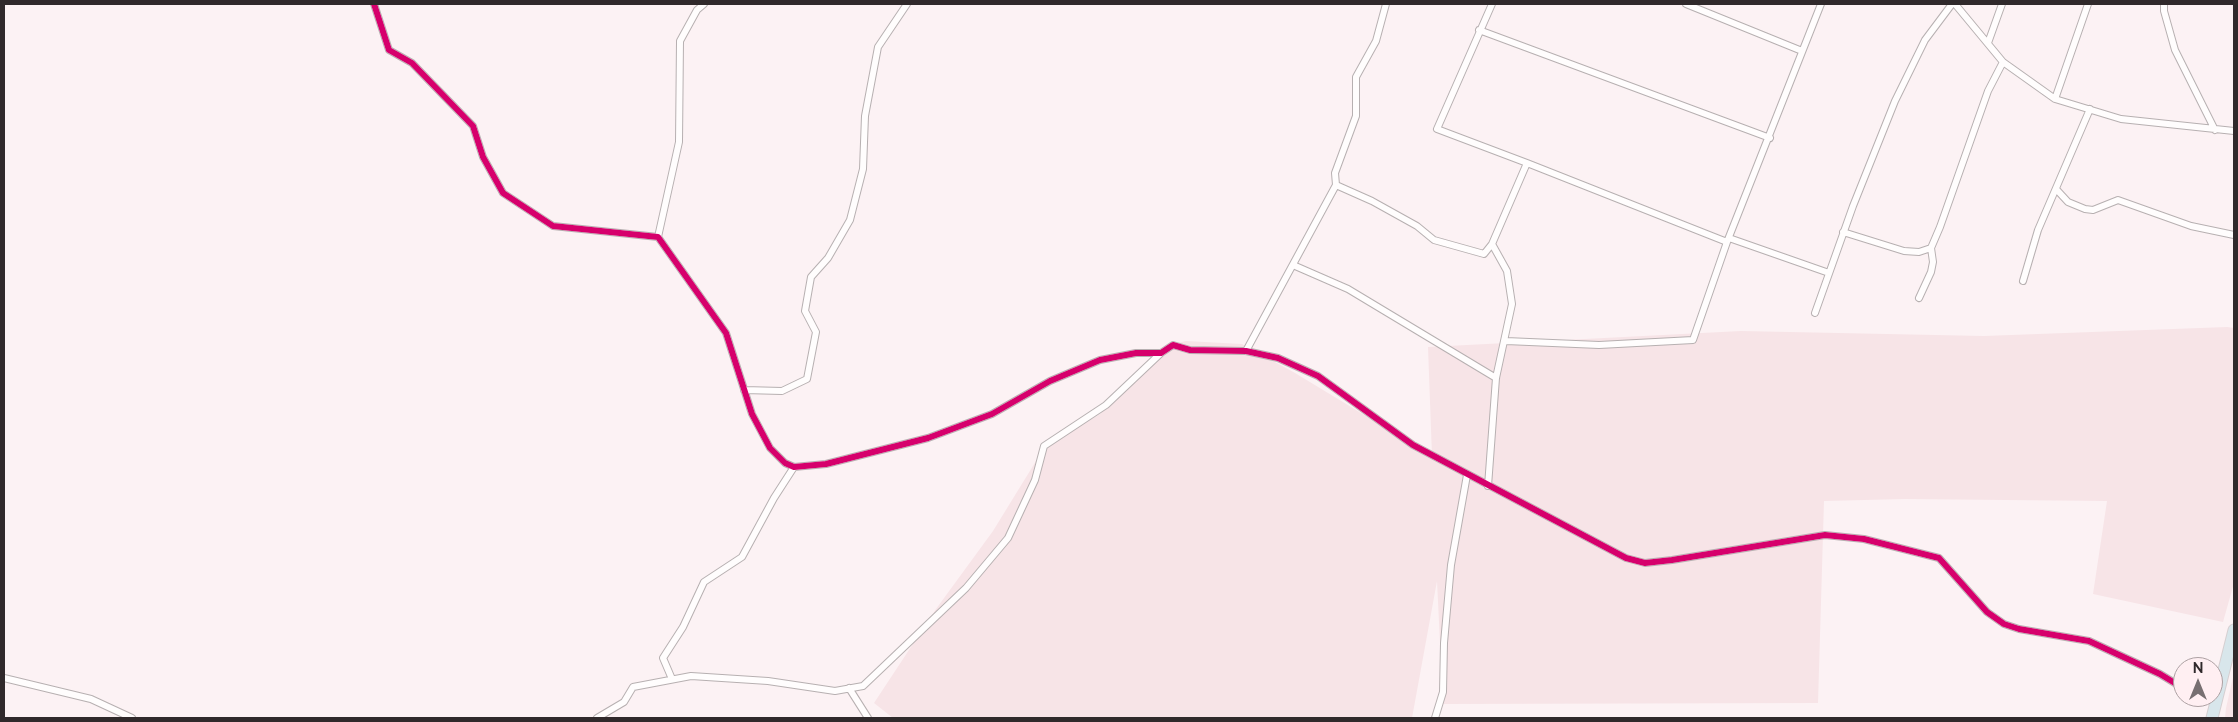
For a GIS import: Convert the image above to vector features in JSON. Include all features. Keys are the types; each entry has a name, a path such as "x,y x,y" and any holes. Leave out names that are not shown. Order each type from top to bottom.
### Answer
{"highway":[{"path":"2223,667 2234,630"}],"street":[{"path":"374,4 388,50 412,63 473,126 483,156 503,193 553,226 658,237"},
{"path":"704,4 697,10 680,41 679,142 658,237 726,333 752,414 770,448 785,463 794,467 826,464 928,438 992,414 1050,381 1100,360 1136,353 1161,353"},
{"path":"744,390 782,391 807,379 816,332 805,311 811,277 828,258 850,220 863,169 865,116 878,47 908,4"},
{"path":"1246,350 1336,186 1335,173 1356,116 1356,77 1376,40 1386,4"},
{"path":"1492,4 1437,129 1728,240 1829,273"},
{"path":"1686,4 1698,6 1802,51"},
{"path":"1506,341 1599,345 1693,340 1728,240 1770,138 1821,4"},
{"path":"1815,313 1843,232 1895,101 1925,40 1953,4 2003,62 2055,99 2120,119 2234,131"},
{"path":"1988,43 2002,4"},
{"path":"2055,99 2088,4"},
{"path":"2164,4 2164,11 2175,50 2215,130"},
{"path":"1479,30 1770,138"},
{"path":"1919,298 1931,272 1933,262 1931,248 1988,91 2003,62"},
{"path":"2023,281 2038,230 2090,109"},
{"path":"1336,186 1372,201 1417,226 1434,240 1484,254 1492,244 1527,163"},
{"path":"2056,189 2068,202 2085,209 2093,210 2118,200 2191,226 2234,235"},
{"path":"1843,232 1904,251 1919,252 1931,248"},
{"path":"1488,486 1496,378 1506,341 1512,304 1507,271 1492,244"},
{"path":"1293,265 1348,289 1496,378"},
{"path":"597,718 624,702 633,687 672,679 714,676 768,681 835,691 863,686 966,588 1008,538 1035,480 1044,446 1106,405 1161,353 1173,345 1190,350 1246,350 1278,358 1318,376 1413,445 1636,562 1672,560 1825,535 1864,539 1932,555 1944,562 1987,612 2004,624 2019,629 2089,641 2152,670 2173,682"},
{"path":"672,679 663,658 683,627 704,582 742,557 774,498 794,467"},
{"path":"1435,718 1443,692 1444,643 1451,565 1467,475"},
{"path":"4,678 91,699 132,718"},
{"path":"849,688 868,718"}],"shaded area":[{"path":"2234,328 2234,583 2223,622 2093,594 2107,501 1905,499 1824,501 1818,703 1443,704 1437,581 1412,718 893,718 874,703 936,609 993,531 1044,448 1100,414 1165,346 1186,341 1242,344 1295,373 1432,456 1428,347 1741,331 1984,336"},
{"path":"2234,673 2234,718 2225,718 2226,708"}],"cycle path":[{"path":"374,4 389,50 412,63 473,126 483,157 503,193 553,226 658,237 726,333 752,414 770,448 785,463 794,467 826,464 928,438 992,414 1050,381 1100,360 1136,353 1161,353 1173,345 1190,350 1246,351 1278,358 1318,376 1413,445 1626,558 1645,563 1672,560 1825,535 1864,539 1939,558 1987,612 2004,624 2019,629 2089,641 2173,682"}]}
